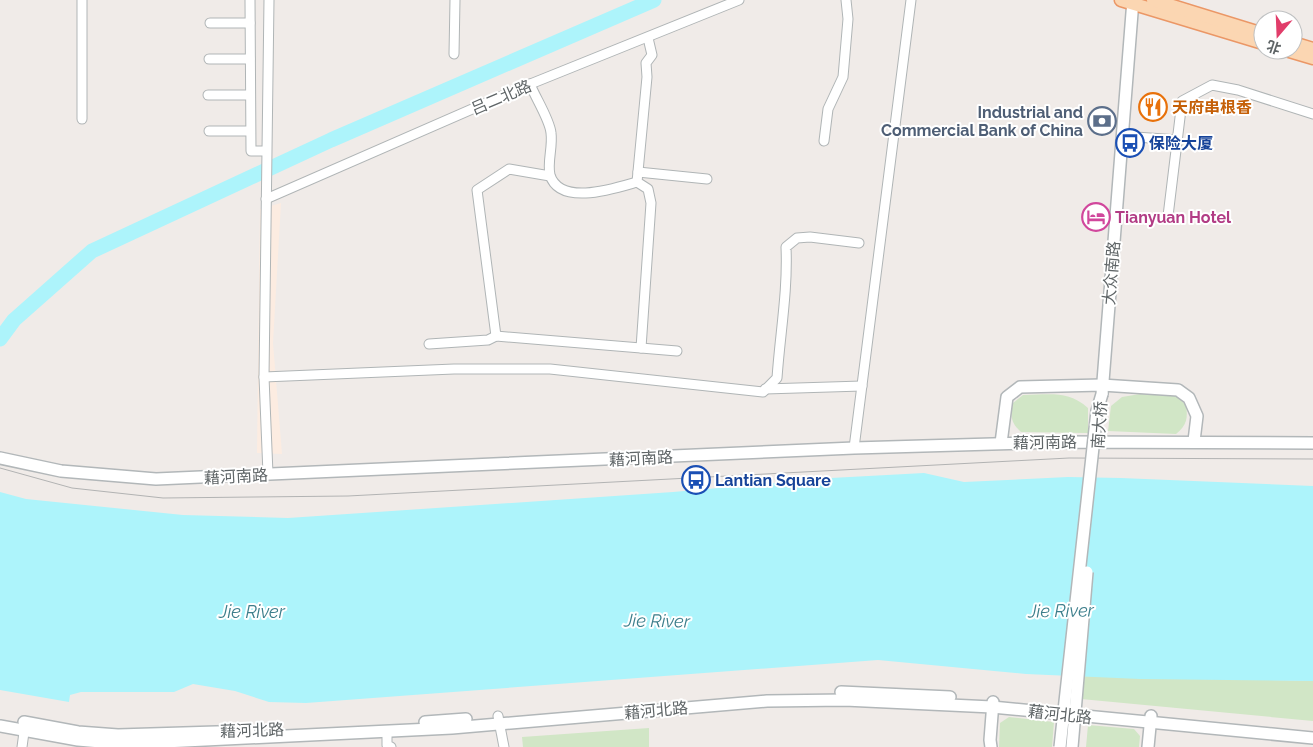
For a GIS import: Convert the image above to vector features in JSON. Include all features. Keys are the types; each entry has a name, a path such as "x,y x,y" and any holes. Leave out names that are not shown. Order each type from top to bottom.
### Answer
{"main road":[{"path":"1153,0 1253,31"},
{"path":"1129,1 1253,40"},
{"name":"大众南路","path":"1102,389 1122,136 1129,1"},
{"path":"1001,443 1007,396 1020,387 1178,390 1189,398 1197,416 1194,442"},
{"name":"南大桥","path":"1060,747 1102,389"},
{"name":"南大桥","path":"1072,747 1102,389"},
{"name":"藉河南路","path":"0,458 61,471 156,479 1001,443 1313,443"},
{"name":"藉河北路","path":"0,726 25,726 118,735 499,720 766,700 845,700 993,703 1313,738"},
{"path":"992,747 990,740 993,703"},
{"name":"藉河北路","path":"0,718 78,740 123,744 387,732 499,720"},
{"path":"1148,747 1151,719"},
{"name":"藉河北路","path":"1151,719 1313,730"}],"street":[{"path":"82,0 82,119"},
{"path":"250,0 250,151 266,151"},
{"path":"268,474 264,377 269,0"},
{"path":"454,54 455,0"},
{"name":"吕二北路","path":"266,195 530,84 739,0"},
{"path":"824,141 828,109 843,76 848,19 846,0"},
{"path":"854,448 911,0"},
{"path":"210,23 250,23"},
{"path":"637,182 647,77 646,62 652,55 648,38"},
{"path":"208,59 250,60"},
{"path":"530,84 551,132 550,176"},
{"path":"1168,216 1182,101 1212,85 1238,90 1313,114"},
{"path":"208,96 250,96"},
{"path":"209,131 250,131"},
{"path":"1122,136 1178,140"},
{"path":"496,336 477,190 509,169 550,176 560,188 574,192 602,191 637,182 648,189 651,202 641,348"},
{"path":"638,172 707,179"},
{"path":"264,377 454,370 550,369 763,392 777,378 781,326 788,280 786,247 797,238 810,237 859,243"},
{"path":"429,344 488,340 496,336 677,351"},
{"path":"765,389 862,386"},
{"path":"499,720 504,747"},
{"path":"22,747 25,726"},
{"path":"387,732 387,746 391,747"}],"shaded area":[{"path":"281,203 273,343 282,454 257,453 260,209"}],"green space":[{"path":"1050,394 1066,396 1081,402 1088,408 1088,433 1021,432 1013,422 1012,412 1013,403 1023,395"},
{"path":"1140,394 1176,396 1186,405 1187,418 1185,424 1176,434 1108,431 1111,406 1122,397"},
{"path":"1082,676 1313,681 1313,721 1081,699"},
{"path":"1009,717 1054,722 1052,747 999,747 1000,723"},
{"path":"1088,725 1134,729 1140,736 1139,747 1086,747"},
{"path":"649,728 649,747 523,747 522,737"}],"water":[{"name":"Jie River","path":"924,473 964,482 1068,477 1313,486 1313,681 1140,679 1026,674 878,660 306,703 269,702 235,691 193,684 174,692 81,692 70,695 69,702 0,690 0,492 26,499 183,515 288,518 673,492 831,478"}],"waterway":[{"path":"0,339 14,320 92,251 331,140 654,0"}],"tram line":[{"path":"0,468 72,488 163,498 348,496 1069,458 1313,459"}],"place":[{"name":"天府串根香","path":"1153,107"},
{"name":"Industrial and Commercial Bank of China","path":"1102,121"},
{"name":"保险大厦","path":"1130,143"},
{"name":"Tianyuan Hotel","path":"1096,217"},
{"name":"Lantian Square","path":"696,480"}]}
